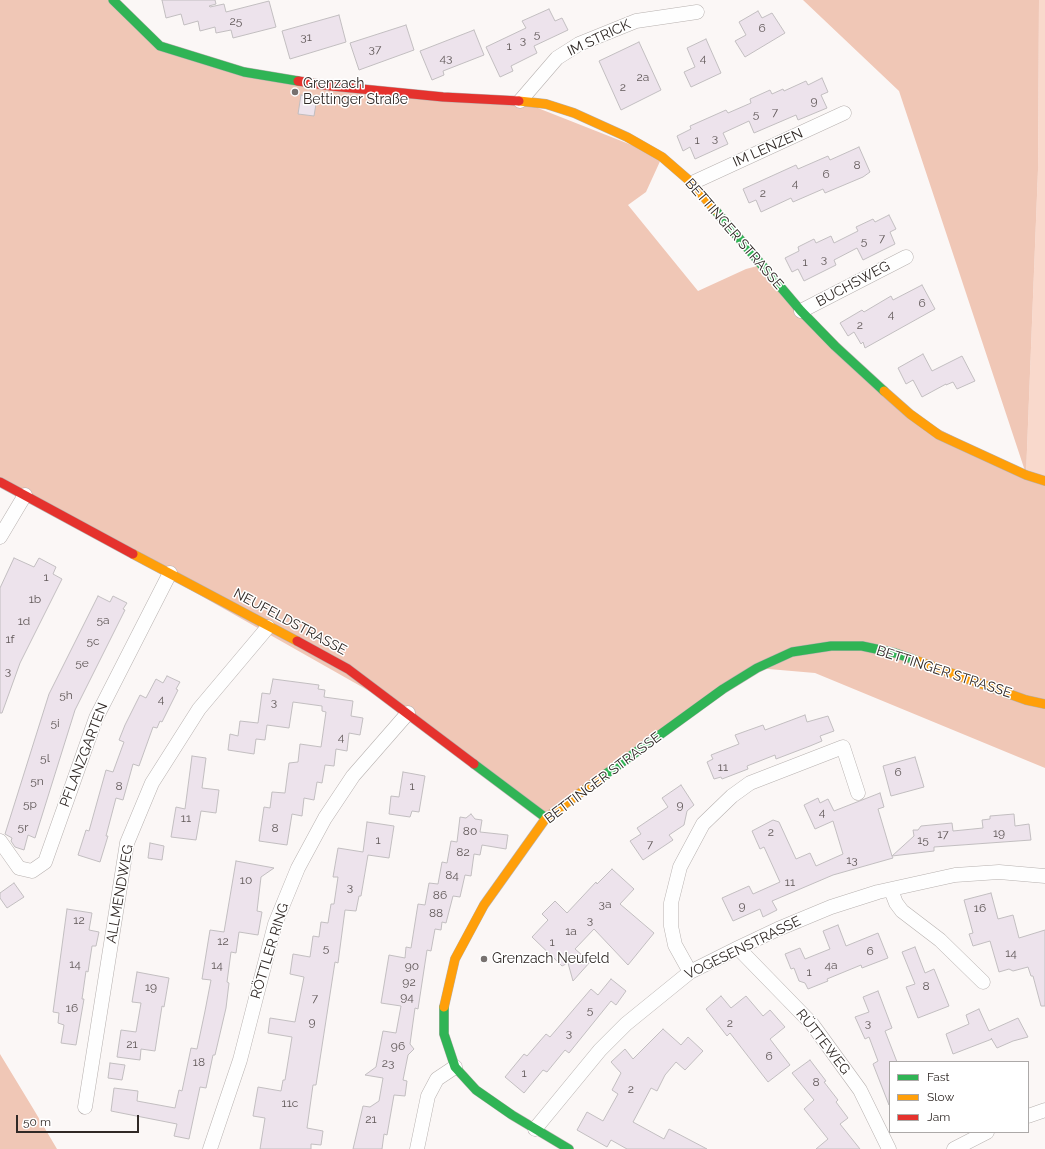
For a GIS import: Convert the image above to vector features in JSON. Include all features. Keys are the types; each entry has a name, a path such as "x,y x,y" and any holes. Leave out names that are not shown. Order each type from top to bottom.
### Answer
{"street":[{"name":"BETTINGER STRASSE","path":"113,0 160,46 244,72 331,86 443,97 520,101 546,104 574,113 627,137 662,157 692,183 801,311 835,346 904,409 939,435 1026,475 1045,481"},
{"name":"IM STRICK","path":"520,101 557,58 579,44 636,21 697,12"},
{"name":"IM LENZEN","path":"692,183 844,113"},
{"name":"BUCHSWEG","path":"801,311 906,257"},
{"name":"NEUFELDSTRASSE","path":"0,482 348,670 408,713 546,818"},
{"path":"0,537 25,495"},
{"name":"PFLANZGARTEN","path":"0,841 19,868 32,871 45,862 96,718 170,573"},
{"name":"ALLMENDWEG","path":"85,1107 127,842 152,783 199,709 268,627"},
{"name":"BETTINGER STRASSE","path":"569,1149 534,1129 476,1090 455,1067 444,1034 444,1002 456,959 484,904 546,818 724,690 757,668 792,652 831,646 862,646 895,654 1026,700 1045,704"},
{"name":"RÖTTLER RING","path":"210,1149 240,1060 275,924 298,868 325,818 354,776 408,713"},
{"path":"690,972 675,945 671,926 671,903 680,867 703,824 732,796 750,783 843,747 858,793"},
{"name":"VOGESENSTRASSE","path":"534,1129 600,1050 626,1024 690,972 738,948 831,907 891,890 954,875 999,872 1045,876"},
{"path":"891,890 896,903 902,911 940,940 984,982"},
{"name":"RÜTTEWEG","path":"738,948 812,1024 860,1090 889,1149"},
{"path":"417,1149 428,1096 437,1079 455,1067"},
{"path":"1029,1116 1045,1110"},
{"path":"954,1149 985,1133"}],"shaded area":[{"path":"0,0 113,0 160,46 244,72 520,101 662,157 646,192 628,205 698,291 746,269 761,265 910,414 1026,474 899,91 803,0 1039,0 1038,170 1026,475 1045,481 1045,768 815,673 757,668 546,818 408,713 0,482"},
{"path":"1039,0 1045,0 1045,481 1026,475 1038,170"},
{"path":"0,1054 34,1110 57,1149 0,1149"}],"building":[{"path":"162,0 215,0 216,4 209,6 224,4 226,12 269,1 276,27 233,38 231,30 216,33 215,27 200,31 198,21 184,25 181,14 166,18"},
{"path":"549,9 555,21 562,18 568,30 534,46 537,53 511,66 513,71 500,77 486,47 526,28 522,21"},
{"path":"758,11 762,18 772,13 785,33 745,57 735,41 746,35 739,22"},
{"path":"339,15 346,42 290,59 282,31"},
{"path":"406,25 414,50 359,70 350,43"},
{"path":"474,30 484,55 443,71 444,75 432,80 420,51"},
{"path":"706,39 721,73 691,87 684,72 695,67 687,48"},
{"path":"639,42 661,90 621,110 599,61"},
{"path":"822,78 828,92 821,95 827,108 798,120 796,115 754,133 749,121 723,133 728,144 695,159 690,147 683,151 677,136 691,129 690,126 726,110 728,113 751,103 750,99 770,90 772,94 783,89 784,91 806,81 808,85"},
{"path":"301,95 317,98 314,116 298,114"},
{"path":"859,147 870,172 863,177 825,193 823,189 793,202 791,198 761,212 756,200 749,203 743,189 796,165 798,169 828,156 830,160"},
{"path":"889,215 896,229 890,232 895,244 863,260 857,248 834,260 836,265 804,281 798,269 792,272 785,258 799,251 798,247 814,239 816,243 831,236 834,243 858,231 856,227 873,219 875,222"},
{"path":"922,285 935,309 865,348 863,342 861,344 854,332 848,336 840,323 862,310 864,312 891,296 893,300"},
{"path":"923,354 932,371 962,356 975,381 957,389 953,382 946,384 922,397 913,380 906,384 898,368"},
{"path":"14,558 34,567 39,558 56,567 53,574 62,579 20,663 2,713 0,713 0,588"},
{"path":"98,596 110,602 113,596 127,603 123,609 125,610 75,710 35,838 28,835 24,850 15,847 11,841 12,838 5,834 49,694"},
{"path":"167,676 180,682 176,689 178,690 162,722 160,721 157,728 153,727 139,766 133,764 123,800 116,798 106,836 108,836 100,862 78,855 86,830 89,831 106,770 113,772 124,742 119,740 125,725 140,695 146,698 156,679 163,683"},
{"path":"273,679 319,685 318,689 325,690 324,697 353,701 351,716 363,718 360,735 349,733 347,751 336,749 334,766 325,765 322,783 317,782 314,800 304,798 302,816 292,814 287,845 259,841 264,807 270,808 272,792 285,793 289,763 298,762 300,744 321,747 326,712 322,711 322,706 293,702 289,728 267,725 265,740 256,739 254,754 228,750 230,734 238,736 240,721 258,723 262,693 270,694"},
{"path":"805,715 807,722 828,716 834,731 820,736 822,741 810,746 776,759 775,755 747,766 748,769 722,779 721,777 714,779 707,762 713,759 711,755 739,744 735,735 763,725 765,730"},
{"path":"192,756 206,758 202,788 219,790 216,813 201,811 196,840 171,837 176,807 185,809"},
{"path":"915,757 924,787 891,796 883,766"},
{"path":"403,772 425,776 419,812 412,811 410,817 389,814 391,796 399,797"},
{"path":"681,785 694,805 687,811 684,825 669,835 673,840 643,860 630,841 641,834 637,828 668,807 662,798"},
{"path":"880,793 884,807 878,809 893,858 833,875 772,901 777,910 763,917 760,909 733,921 722,898 749,886 753,894 780,882 764,847 760,849 752,831 773,820 779,822 796,859 810,853 816,866 843,854 833,821 815,829 804,805 818,798 820,803 828,799 834,811"},
{"path":"471,814 475,819 482,820 480,832 508,835 506,849 482,845 480,855 474,854 471,876 465,875 460,897 453,896 446,923 442,922 441,930 435,929 431,951 427,950 418,1009 415,1008 410,1044 414,1049 408,1055 403,1080 407,1081 405,1096 394,1095 387,1135 384,1134 382,1149 353,1149 363,1106 370,1107 379,1101 383,1078 365,1075 376,1067 383,1031 396,1033 401,1006 381,1003 389,955 405,958 406,947 411,948 418,904 425,905 429,883 438,884 442,862 447,863 451,841 457,842 460,817 466,818"},
{"path":"1014,814 1015,826 1029,824 1031,840 934,847 934,851 892,856 914,836 913,830 918,830 921,826 952,823 953,831 983,828 982,820 990,819 990,816"},
{"path":"367,822 394,826 389,858 368,855 361,896 359,896 356,911 345,910 338,963 335,962 316,1085 313,1085 307,1128 323,1131 321,1145 311,1144 311,1149 260,1149 265,1118 253,1116 258,1087 281,1091 283,1080 285,1080 292,1037 268,1033 270,1018 295,1022 304,977 290,974 293,954 310,957 313,936 319,937 321,922 328,923 331,904 334,904 338,877 333,877 338,848 363,852"},
{"path":"150,843 164,846 162,860 148,858"},
{"path":"236,861 274,868 261,877 257,911 262,912 258,935 239,932 236,953 231,952 227,982 229,983 226,1008 215,1055 213,1055 206,1088 200,1087 189,1139 174,1136 177,1124 111,1111 114,1088 138,1091 137,1101 175,1108 179,1090 182,1091 191,1048 197,1049 205,1011 211,980 202,979 210,930 224,932"},
{"path":"612,869 634,889 620,904 654,933 628,965 594,929 575,949 590,962 573,981 568,963 562,966 532,937 548,920 542,914 555,901 567,913 596,882 597,884"},
{"path":"14,883 24,897 7,908 0,898 0,893"},
{"path":"991,893 998,919 1013,915 1019,938 1045,930 1045,1006 1041,1006 1033,976 1031,976 1028,967 1013,971 1009,969 999,972 990,941 973,946 969,934 973,933 964,900"},
{"path":"67,909 92,913 89,930 99,932 96,946 92,946 88,972 86,971 82,999 84,999 76,1045 61,1043 64,1025 58,1023 59,1013 53,1012"},
{"path":"838,925 846,946 878,933 888,958 862,968 861,965 827,979 828,981 808,989 805,983 799,981 794,968 791,969 785,954 800,948 805,959 830,949 823,931"},
{"path":"915,947 925,973 934,969 949,1006 918,1018 906,987 915,984 902,952"},
{"path":"137,972 169,978 164,1007 162,1006 155,1051 141,1049 140,1060 117,1057 121,1030 136,1032 141,1003 132,1002"},
{"path":"611,979 626,991 616,1005 611,1001 569,1053 565,1050 547,1072 543,1070 524,1093 505,1077 524,1054 527,1056 546,1034 550,1037 591,989 598,995"},
{"path":"878,991 892,1028 885,1031 897,1061 889,1061 889,1105 873,1064 878,1061 869,1037 865,1039 855,1017 869,1012 863,997"},
{"path":"721,996 731,1008 746,996 763,1016 770,1010 785,1027 770,1039 790,1065 768,1082 730,1033 727,1036 706,1009"},
{"path":"979,1009 989,1031 1018,1018 1028,1037 1013,1041 997,1048 992,1039 953,1054 946,1034 969,1024 966,1015"},
{"path":"663,1029 681,1045 688,1037 703,1051 685,1070 676,1062 665,1075 657,1091 651,1088 633,1122 664,1139 669,1129 707,1149 627,1149 611,1140 607,1147 577,1130 587,1112 603,1121 618,1094 612,1090 621,1073 611,1062 625,1049 633,1059"},
{"path":"810,1060 826,1081 824,1082 838,1100 836,1102 848,1118 840,1124 860,1149 816,1149 828,1139 804,1109 814,1100 792,1073"},
{"path":"110,1063 125,1065 122,1080 108,1078"}],"traffic: fast":[{"path":"113,0 160,46 244,72 298,81"},
{"path":"715,210 801,311 835,346 884,391"},
{"path":"599,779 723,689 757,668 792,652 831,646 862,646 895,653 915,660"},
{"path":"474,764 546,818"},
{"path":"444,1007 444,1034 455,1067 476,1090 512,1115 569,1149"}],"traffic: slow":[{"path":"519,101 546,104 574,113 627,137 662,157 692,183 715,210"},
{"path":"884,391 910,414 939,435 1026,475 1045,481"},
{"path":"133,554 297,641"},
{"path":"915,660 1026,700 1045,704"},
{"path":"444,1007 455,959 484,905 546,818 599,779"}],"traffic: jam":[{"path":"298,81 331,86 443,97 519,101"},
{"path":"0,482 133,554"},
{"path":"297,641 348,669 474,764"}],"place":[{"name":"Grenzach Bettinger Straße","path":"295,92"},
{"name":"Grenzach Neufeld","path":"484,959"}]}
